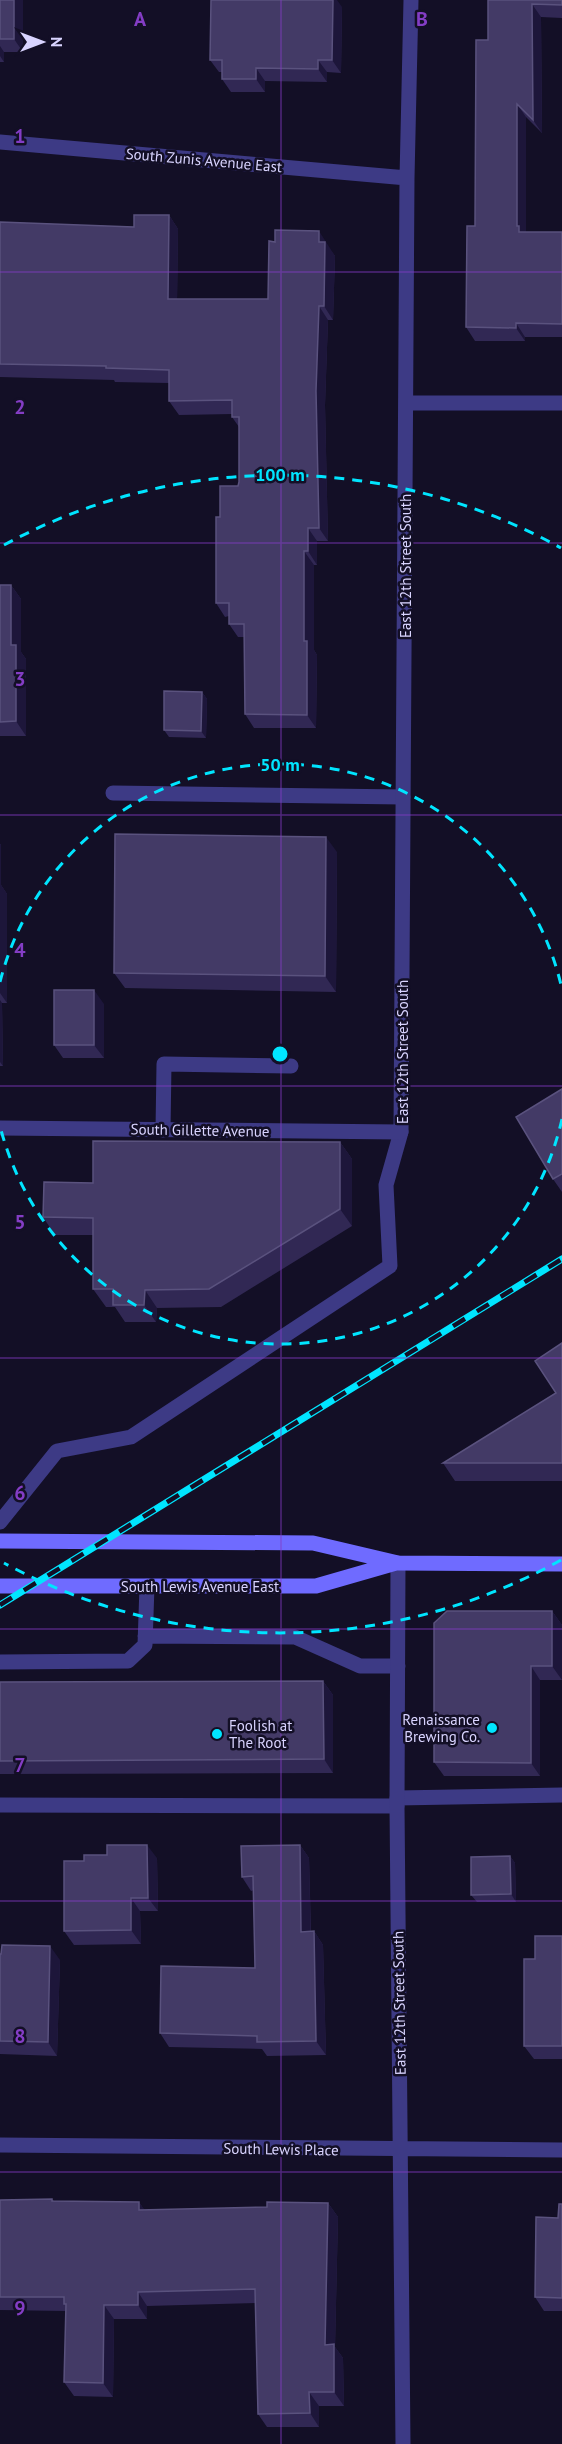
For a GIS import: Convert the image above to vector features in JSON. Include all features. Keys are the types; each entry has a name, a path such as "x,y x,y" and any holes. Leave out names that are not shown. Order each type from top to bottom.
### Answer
{"street":[{"name":"East 12th Street South","path":"0,1522 57,1451 131,1437 390,1266 386,1185 401,1132 407,178 411,0"},
{"name":"South Zunis Avenue East","path":"0,142 407,178"},
{"path":"406,403 562,403"},
{"path":"113,793 404,797"},
{"path":"163,1130 164,1064 291,1066"},
{"name":"South Gillette Avenue","path":"0,1128 401,1132"},
{"name":"South Lewis Avenue East","path":"0,1541 313,1543 398,1563 562,1564"},
{"name":"East 12th Street South","path":"398,1563 397,1802 403,2444"},
{"name":"South Lewis Avenue East","path":"0,1586 315,1586 398,1563"},
{"path":"0,1662 128,1661 145,1645 147,1586"},
{"path":"145,1636 295,1637 360,1666 398,1666"},
{"path":"0,1805 397,1802 562,1795"},
{"name":"South Lewis Place","path":"0,2145 562,2150"}],"building":[{"path":"0,0 14,0 14,39 0,39"},
{"path":"211,0 333,0 332,60 318,60 318,69 256,68 256,79 222,79 222,60 210,60"},
{"path":"488,0 562,0 562,5 532,4 533,120 517,104 517,226 519,226 519,232 562,232 562,324 516,323 516,328 466,327 467,226 475,226 476,40 488,40"},
{"path":"134,215 169,215 168,299 268,299 269,241 275,242 275,230 319,231 319,242 325,242 324,306 319,306 316,391 319,528 308,528 308,551 304,551 307,715 245,714 244,624 229,624 229,603 216,603 216,517 220,517 220,486 238,486 239,482 239,417 232,417 232,400 169,401 169,370 0,364 0,222 134,227"},
{"path":"0,585 11,585 11,645 16,645 16,721 0,722"},
{"path":"164,691 202,692 201,731 164,730"},
{"path":"115,834 326,837 325,976 114,973"},
{"path":"54,990 94,990 94,1045 54,1045"},
{"path":"562,1089 562,1174 553,1179 516,1117"},
{"path":"93,1141 340,1142 340,1209 209,1289 145,1290 144,1305 113,1305 113,1289 93,1289 93,1218 43,1217 44,1182 93,1183"},
{"path":"562,1343 562,1463 443,1463 556,1393 535,1361"},
{"name":"Renaissance Brewing Co.","path":"447,1611 552,1611 552,1666 531,1666 531,1763 434,1762 434,1623"},
{"path":"323,1681 324,1759 0,1761 0,1682"},
{"path":"107,1845 147,1845 148,1898 131,1898 131,1930 64,1931 64,1861 84,1861 84,1855 107,1855"},
{"path":"300,1845 301,1932 314,1931 316,2041 257,2042 257,2036 160,2033 161,1966 255,1968 253,1876 242,1877 241,1846"},
{"path":"510,1856 511,1894 471,1895 471,1857"},
{"path":"535,1936 562,1936 562,2046 524,2046 524,1959 535,1959"},
{"path":"2,1945 50,1946 48,2042 0,2041 0,1954"},
{"path":"52,2199 52,2201 139,2202 139,2210 267,2207 267,2202 328,2203 325,2345 334,2344 334,2392 309,2392 310,2413 258,2414 255,2289 138,2292 138,2305 104,2305 103,2383 64,2382 66,2304 64,2304 64,2297 0,2297 0,2200"},
{"path":"559,2204 562,2204 562,2298 535,2297 536,2217 558,2218"}],"railway":[{"path":"0,1605 562,1259"}],"place":[{"name":"Renaissance Brewing Co.","path":"492,1728"},
{"name":"Foolish at The Root","path":"217,1734"}]}
